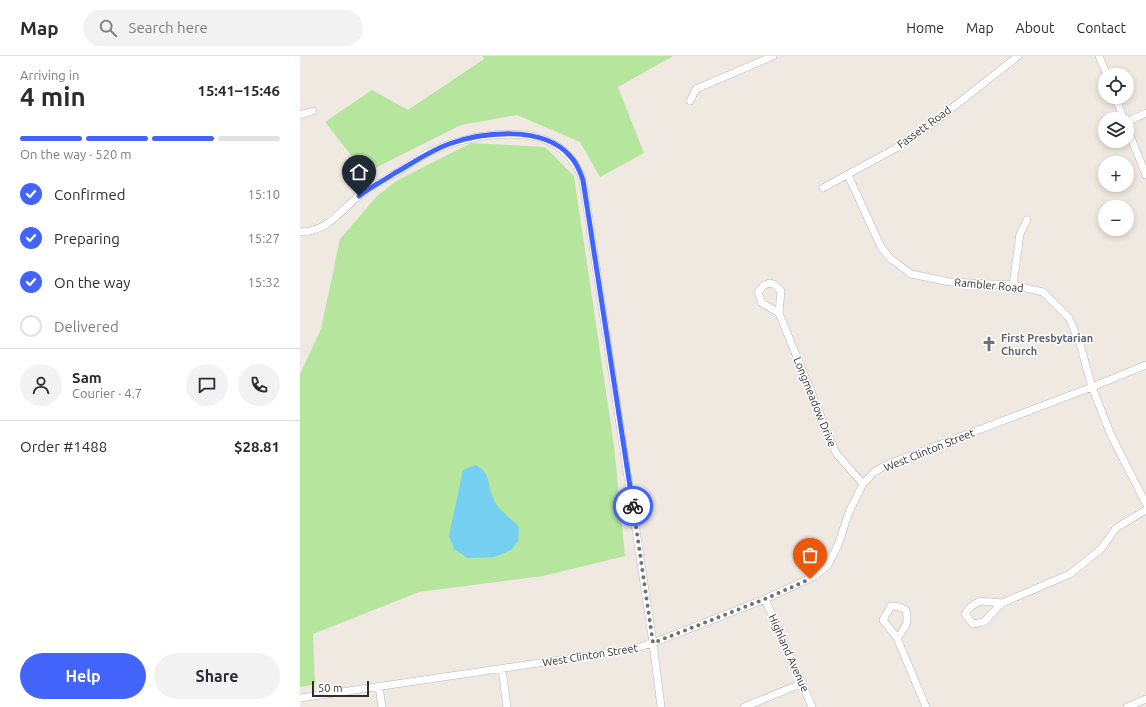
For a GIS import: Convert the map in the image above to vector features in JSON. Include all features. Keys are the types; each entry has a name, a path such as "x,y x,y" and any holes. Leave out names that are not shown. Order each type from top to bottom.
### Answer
{"street":[{"path":"690,101 696,89 773,56"},
{"name":"Fassett Road","path":"823,188 896,148 933,123 1018,56"},
{"path":"1099,56 1104,68"},
{"path":"300,115 313,111"},
{"path":"1134,119 1146,114"},
{"path":"300,232 321,228 378,182 448,144 477,137 506,134 532,136 554,144 570,155 578,167 583,180 653,643 661,707"},
{"path":"1134,145 1146,175"},
{"name":"Rambler Road","path":"848,175 881,247 891,259 911,274 950,282 1013,285 1043,292 1069,318 1080,344 1092,387 1111,435 1146,504"},
{"path":"1013,285 1020,234 1027,220"},
{"name":"Longmeadow Drive","path":"779,313 836,453 863,484"},
{"name":"West Clinton Street","path":"300,698 628,650 653,643 765,599 810,579 828,565 838,545 849,512 863,484 873,473 886,465 1146,365"},
{"path":"1002,603 980,601 970,607 965,614 973,624 984,622 1002,603 1070,574 1101,549 1116,528 1146,510"},
{"name":"Highland Avenue","path":"765,599 803,683 812,707"},
{"path":"897,638 926,707"},
{"path":"502,669 507,707"},
{"path":"744,707 803,683"},
{"path":"379,686 382,707"},
{"path":"1127,707 1146,699"}],"green space":[{"path":"483,56 673,56 618,87 644,153 600,177 580,142 517,115 461,125 365,173 325,122 372,90 408,110 484,59"},
{"path":"471,143 545,147 574,176 614,446 625,556 543,576 419,592 313,634 315,684 300,687 300,374 321,329 340,239 377,196 398,180"}],"water":[{"path":"475,465 487,476 497,505 519,527 518,541 511,550 494,557 468,558 454,549 449,536 463,470"}],"way so far":[{"path":"633,506 653,643 765,599 810,579"}],"place":[{"name":"First Presbytarian Church","path":"989,344"}],"route":[{"path":"359,196 378,182 429,153 448,144 470,138 506,134 532,136 554,144 570,155 578,167 583,180 633,506"}]}
